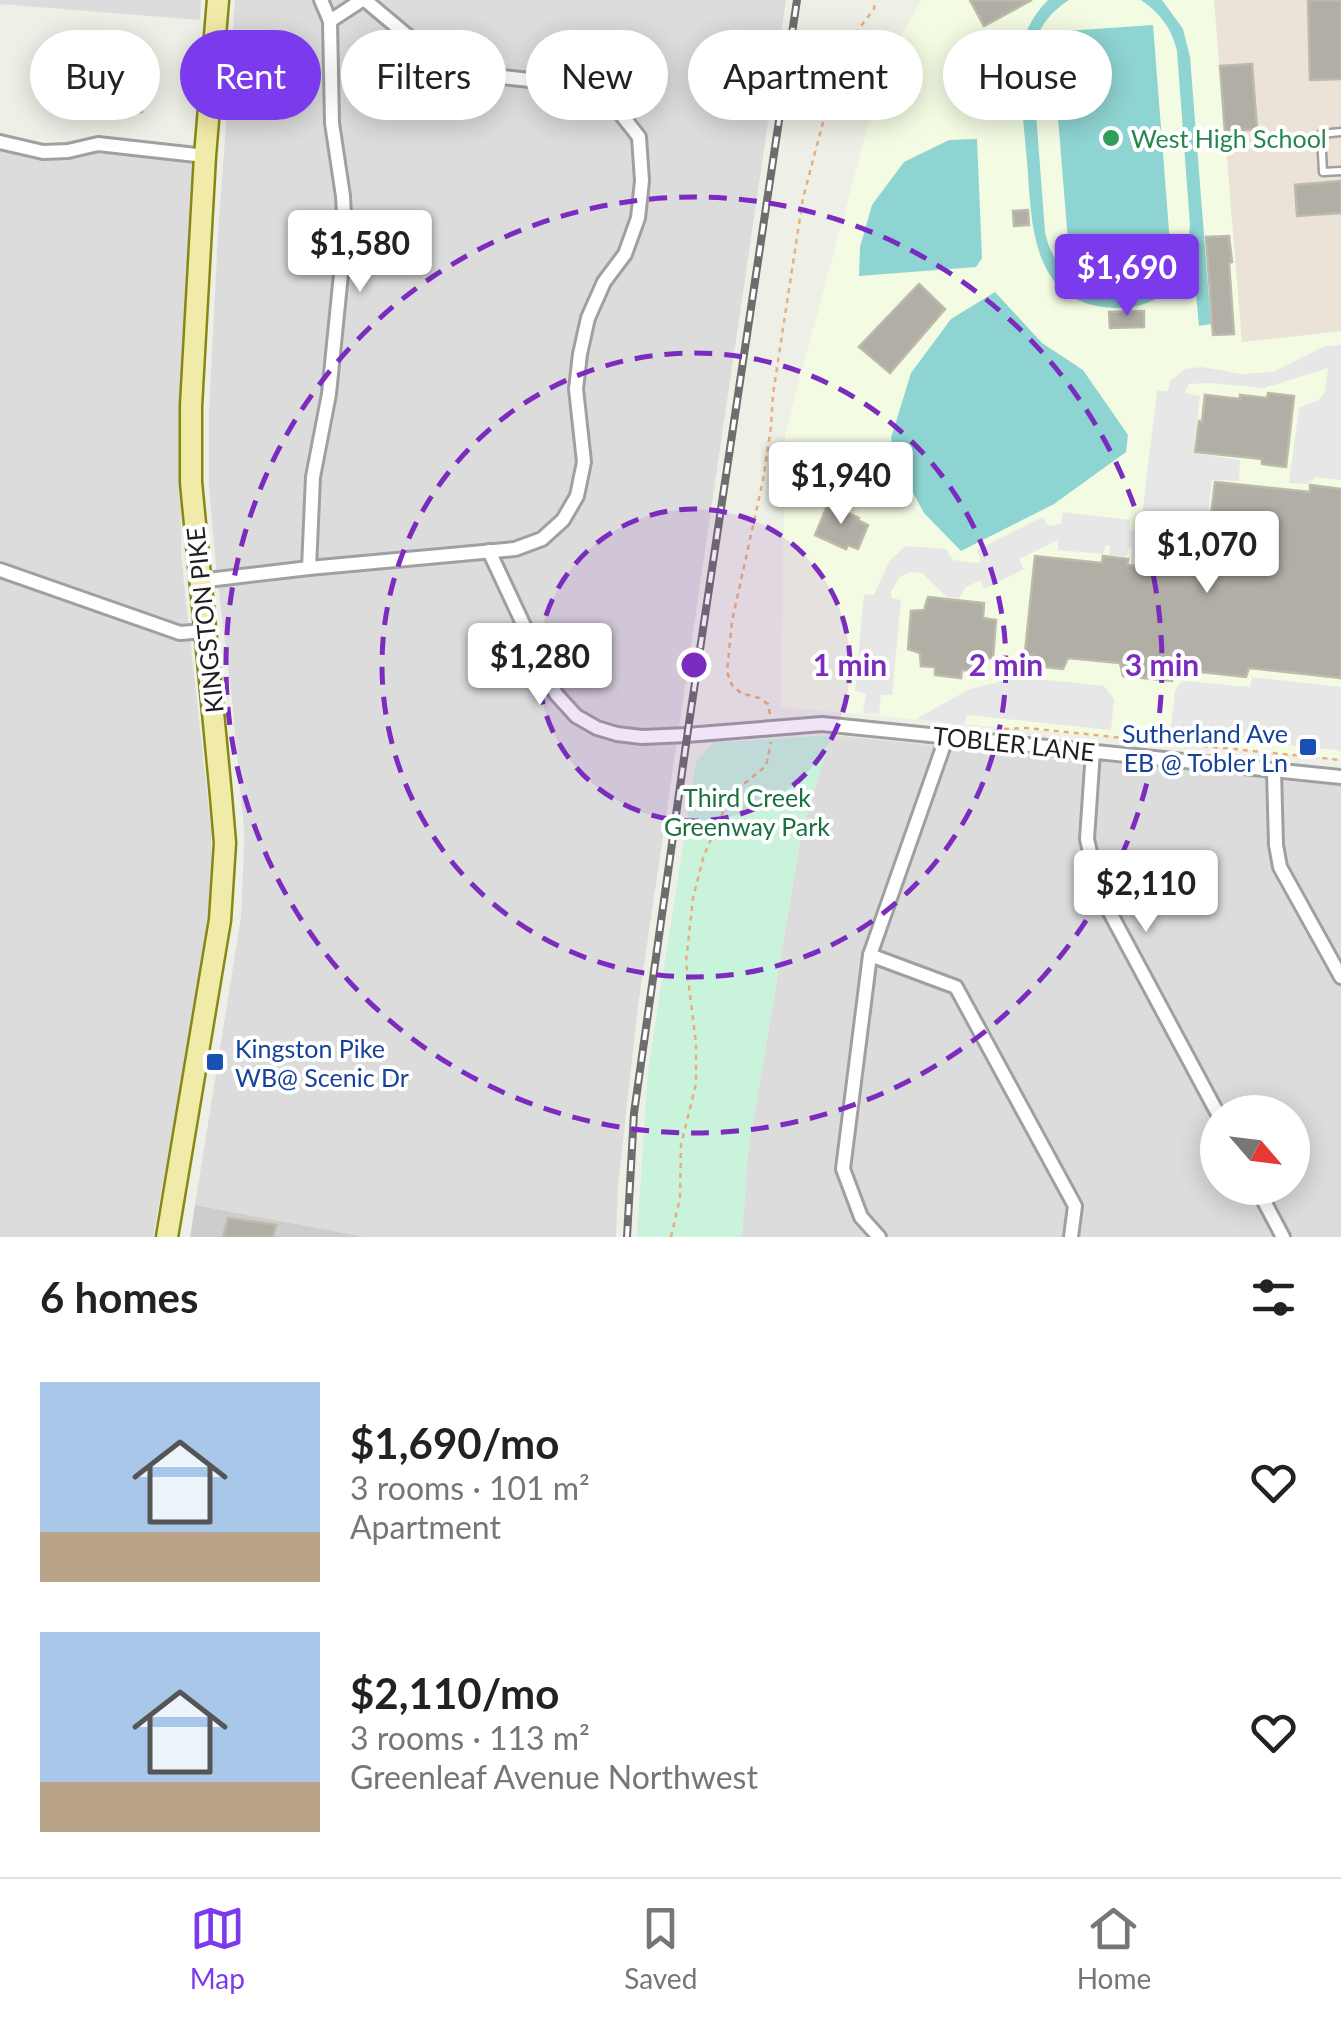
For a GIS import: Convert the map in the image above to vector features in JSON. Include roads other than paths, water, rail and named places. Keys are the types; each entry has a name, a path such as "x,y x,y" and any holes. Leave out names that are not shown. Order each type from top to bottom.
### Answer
{"main road":[{"name":"KINGSTON PIKE","path":"168,1237 205,1020 224,879 225,843 190,482 205,156 218,0"}],"street":[{"path":"308,568 313,477 328,394 345,234 332,123 330,21 320,0"},
{"path":"200,581 515,548 542,539 563,520 577,496 584,462 576,389 580,354 588,318 604,282 626,254 638,218 642,181 640,138 613,104 575,86 502,77 454,64 409,37 364,0 330,21"},
{"path":"0,142 43,152 98,144 205,156"},
{"name":"TOBLER LANE","path":"489,552 556,694 576,716 617,734 687,735 822,724 1341,777"},
{"path":"0,570 180,633 204,631"},
{"path":"880,1237 861,1217 842,1169 870,955 947,736"},
{"path":"1092,751 1087,839 1099,892 1208,1095"},
{"path":"1274,771 1280,866 1341,978"},
{"path":"870,955 956,986 1075,1206 1070,1237"},
{"path":"1266,1205 1283,1237"}],"lane":[{"path":"1341,132 1321,134 1323,172 1341,171"}],"railway":[{"path":"627,1237 634,1113 797,0"}],"place":[{"name":"West High School","path":"1111,138"},
{"name":"Sutherland Ave EB @ Tobler Ln","path":"1308,747"},
{"name":"Kingston Pike WB@ Scenic Dr","path":"215,1062"}],"park label":[{"name":"Third Creek Greenway Park","path":"747,812"}]}
